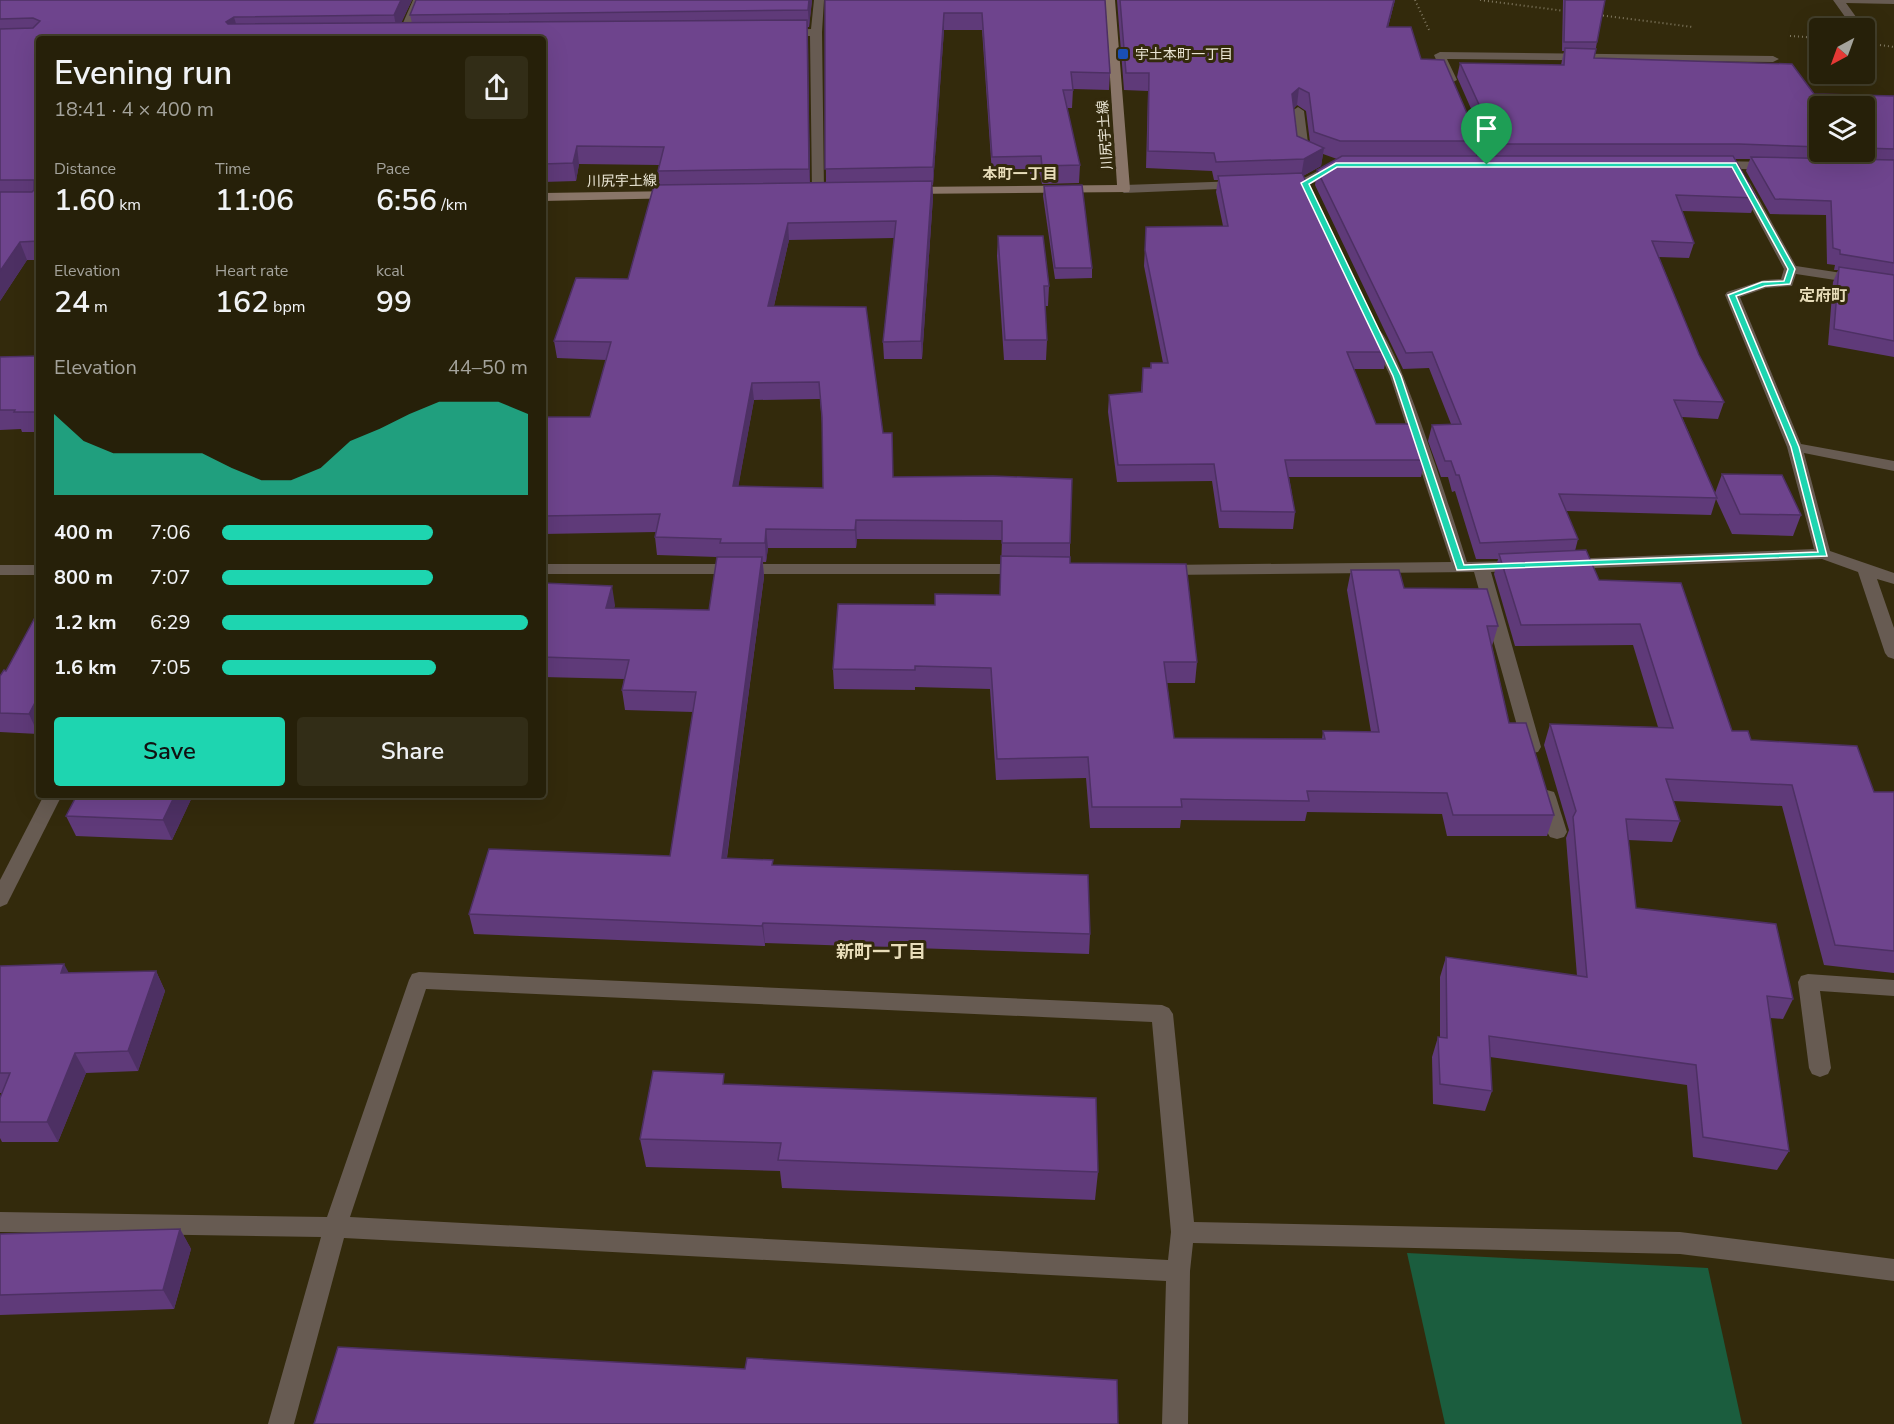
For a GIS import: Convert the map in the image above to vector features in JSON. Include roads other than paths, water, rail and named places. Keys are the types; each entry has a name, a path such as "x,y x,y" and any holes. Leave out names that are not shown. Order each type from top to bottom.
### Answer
{"main road":[{"name":"川尻宇土線","path":"889,192 1124,189 1110,0"},
{"name":"川尻宇土線","path":"546,197 687,195"}],"street":[{"path":"403,36 418,0"},
{"path":"818,192 816,32 819,0"},
{"path":"1838,0 1894,1"},
{"path":"1838,0 1851,18"},
{"path":"769,33 816,32"},
{"path":"1454,88 1440,55 1773,59"},
{"path":"1464,110 1487,165"},
{"path":"1124,189 1264,184 1307,188 1342,165 1303,153 1298,111"},
{"path":"1699,165 1781,166"},
{"path":"1734,165 1791,269 1787,283 1764,284 1732,295 1795,447 1823,554"},
{"path":"1791,269 1894,285"},
{"path":"1371,322 1397,376 1461,568"},
{"path":"1795,447 1894,466"},
{"path":"1145,570 1461,568 1823,554 1894,579"},
{"path":"1481,567 1537,763"},
{"path":"546,569 1039,570"},
{"path":"1865,569 1894,653"},
{"path":"0,570 36,570"},
{"path":"1543,786 1557,832"},
{"path":"0,899 51,798"},
{"path":"281,1424 335,1227 419,980 1162,1014 1183,1232 1178,1271 1175,1424"},
{"path":"1820,1068 1808,982 1894,988"},
{"path":"0,1222 335,1227 1178,1271"},
{"path":"1183,1232 1680,1243 1894,1270"}],"place":[{"name":"宇土本町一丁目","path":"1123,54"}],"district":[{"name":"本町一丁目","path":"1020,174"},
{"name":"定府町","path":"1823,296"},
{"name":"新町一丁目","path":"881,952"}]}
